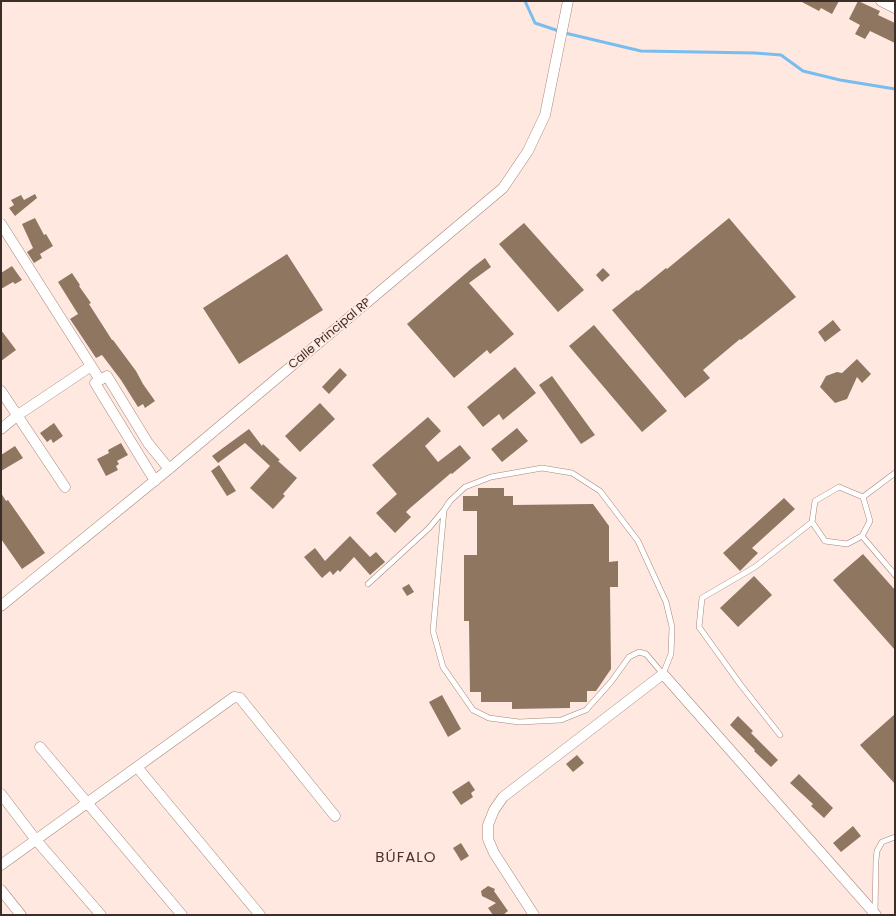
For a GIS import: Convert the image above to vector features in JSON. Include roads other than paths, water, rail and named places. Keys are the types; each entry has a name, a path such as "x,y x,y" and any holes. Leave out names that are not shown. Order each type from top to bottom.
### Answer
{"street":[{"name":"Calle Principal RP","path":"1,606 169,469 503,188 528,151 544,115 568,1"},
{"path":"881,1 895,8"},
{"path":"1,224 100,380 155,480"},
{"path":"1,429 18,415 91,366"},
{"path":"100,380 169,469"},
{"path":"1,390 65,487"},
{"path":"534,915 494,853 488,839 488,825 494,810 503,797 663,674 876,914"},
{"path":"1,865 237,696 335,816"},
{"path":"40,748 182,915"},
{"path":"138,767 260,915"},
{"path":"1,794 36,840 101,915"},
{"path":"1,890 21,915"}],"lane":[{"path":"368,584 429,528 450,501 466,487 491,477 542,468 572,473 600,491 638,542 666,602 672,627 671,654 663,674 646,654 638,652 629,656 611,682 586,710 561,720 520,722 489,718 473,710 443,667 433,631 444,510"},
{"path":"863,497 895,472"},
{"path":"780,735 699,627 702,598 756,567 812,522 815,501 839,486 863,497 870,521 862,536 847,544 826,541 812,522"},
{"path":"862,536 895,575"},
{"path":"876,914 877,851 882,842 895,837"}],"waterway":[{"path":"525,1 535,23 559,31"},
{"path":"565,33 641,51 781,55 803,71 840,80 895,89"}],"district":[{"name":"BÚFALO","path":"406,858"}]}
